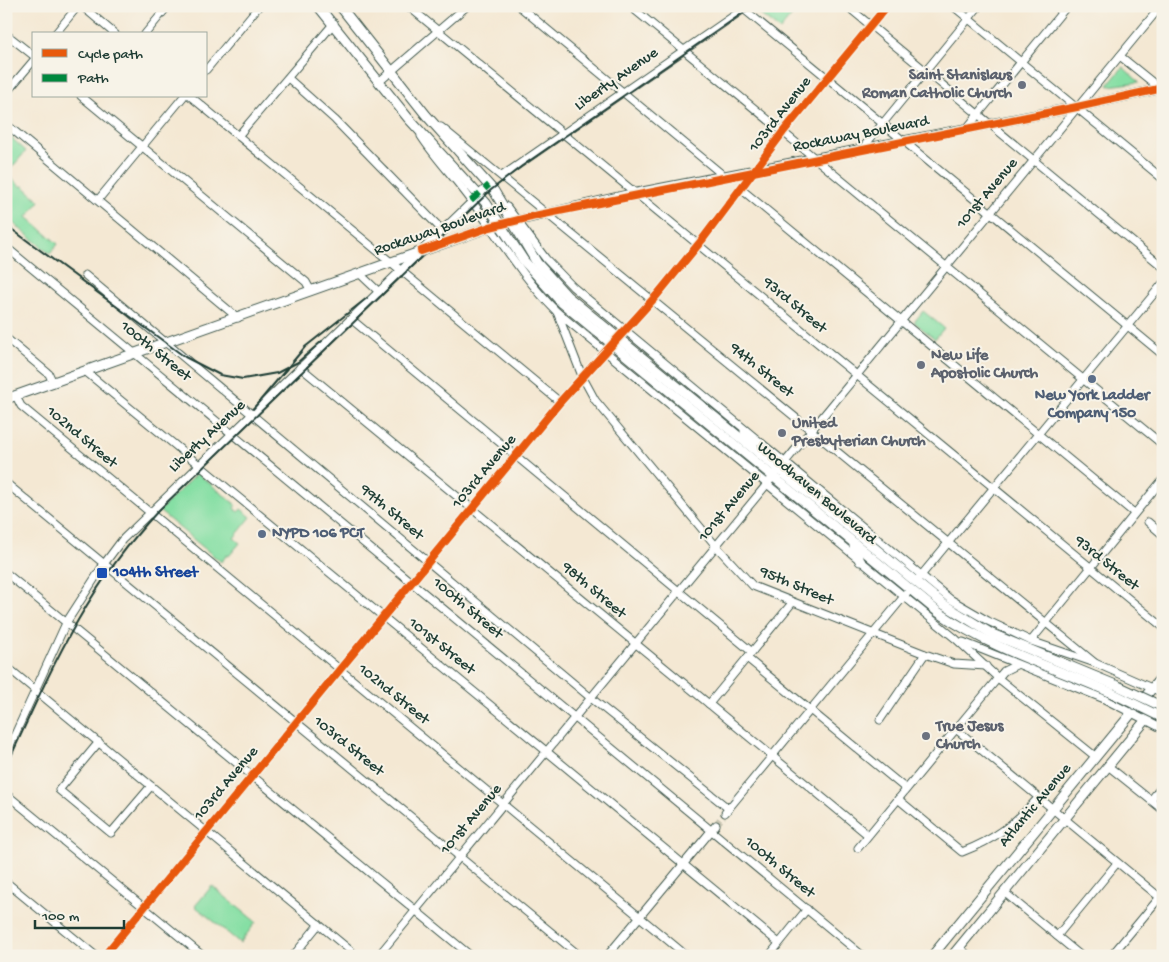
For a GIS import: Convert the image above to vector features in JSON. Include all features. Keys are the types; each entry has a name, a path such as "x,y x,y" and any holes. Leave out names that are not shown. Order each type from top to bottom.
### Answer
{"main road":[{"name":"Woodhaven Boulevard","path":"318,6 334,23 408,118 475,198 500,224 524,261 546,288 758,453 776,474 853,543 912,586 992,634 1115,689 1163,708"},
{"name":"Woodhaven Boulevard","path":"340,6 426,115 492,188 514,221 537,263 552,281 615,342 912,586"},
{"name":"Rockaway Boulevard","path":"6,399 500,224 635,194 1077,108 1162,89"},
{"path":"745,431 758,453"},
{"path":"853,543 860,561"},
{"name":"Atlantic Avenue","path":"932,956 1163,675"},
{"name":"Woodhaven Boulevard","path":"1115,689 1163,718"},
{"name":"Atlantic Avenue","path":"952,956 1163,699"}],"street":[{"path":"57,32 78,6"},
{"path":"82,6 113,32"},
{"path":"147,32 168,6"},
{"path":"208,68 259,6"},
{"name":"93rd Street","path":"408,6 1163,627"},
{"path":"380,81 467,6"},
{"path":"519,6 724,176"},
{"path":"630,6 1163,445"},
{"path":"847,6 1163,267"},
{"name":"103rd Avenue","path":"104,956 560,402 653,300 698,245 783,132 886,6"},
{"path":"953,6 1163,179"},
{"path":"861,150 881,123 978,6"},
{"path":"967,128 1067,6"},
{"name":"101st Avenue","path":"378,956 1161,6"},
{"path":"744,7 881,123 1163,355"},
{"name":"Liberty Avenue","path":"502,176 684,51 744,7"},
{"path":"238,136 334,23"},
{"path":"6,34 32,56"},
{"path":"1120,56 1162,89"},
{"path":"6,93 32,60"},
{"path":"288,78 335,120 442,230"},
{"path":"83,98 306,282 311,291"},
{"path":"98,200 182,98"},
{"path":"192,98 560,402"},
{"name":"94th Street","path":"426,115 1095,663"},
{"path":"6,124 238,318"},
{"name":"Liberty Avenue","path":"6,754 66,623 122,540 475,198 492,188"},
{"path":"741,189 1134,513"},
{"name":"Woodhaven Boulevard","path":"475,198 490,227 525,278 557,312 615,342 745,431 776,474 860,561 912,586 950,599 988,621 1031,641 1095,663 1163,693"},
{"name":"100th Street","path":"6,247 575,716 714,827 858,954"},
{"path":"360,274 379,292"},
{"name":"99th Street","path":"85,275 727,811 772,756"},
{"path":"772,756 1163,283"},
{"name":"95th Street","path":"557,312 582,376 602,410 716,546 753,586 954,664 986,666"},
{"path":"351,319 680,590 752,652"},
{"path":"6,338 49,374 53,383"},
{"name":"98th Street","path":"300,367 868,836"},
{"name":"101st Street","path":"85,371 779,943"},
{"name":"102nd Street","path":"16,396 21,406 687,956"},
{"path":"1031,641 1163,479"},
{"name":"103rd Street","path":"6,483 580,956"},
{"path":"1148,522 1163,535"},
{"path":"6,573 471,956"},
{"name":"Woodhaven Boulevard","path":"912,586 956,639 986,666"},
{"path":"709,704 792,602"},
{"name":"Woodhaven Boulevard","path":"956,639 1016,665 1063,681 1163,728"},
{"path":"880,720 925,654"},
{"path":"747,658 906,789"},
{"path":"858,848 1004,671 1016,665"},
{"path":"6,666 357,956"},
{"path":"986,666 998,678 1096,758"},
{"path":"956,729 1161,899 1111,956"},
{"path":"98,742 59,790 111,834 151,786"},
{"path":"1108,766 1163,810"},
{"path":"1150,800 1163,785"},
{"path":"6,794 202,956"},
{"name":"Atlantic Avenue","path":"898,799 962,852 980,846 1007,829 1038,798"},
{"path":"607,956 714,827"},
{"path":"1057,936 1117,862"},
{"path":"6,882 96,956"},
{"path":"1004,892 1081,956"},
{"path":"769,956 807,909"},
{"path":"293,956 319,924"},
{"path":"958,947 969,956"}],"green space":[{"path":"765,6 802,6 804,8 800,13 797,9 780,30 757,12"},
{"path":"1123,67 1139,82 1109,86 1108,85"},
{"path":"6,133 26,151 7,173 20,186 23,186 40,201 27,217 58,244 50,254 6,217"},
{"path":"923,311 944,328 935,339 914,322"},
{"path":"197,473 236,505 234,508 238,512 241,509 251,517 234,538 240,543 221,562 159,511"},
{"path":"212,886 256,922 240,943 195,906"}],"tunnel":[{"path":"716,825 725,813"}],"railway":[{"path":"6,767 54,664 89,601 133,540 159,510 491,190 522,166 753,6"},
{"path":"6,225 185,357 220,375 243,379 277,373 298,362 322,341"},
{"path":"253,409 305,347 367,298"}],"marked path":[{"path":"471,201 489,185"}],"cycle path":[{"path":"104,956 560,402 657,295 702,240 783,132 887,6"},
{"path":"421,251 490,227 539,215 1163,88"}],"place":[{"name":"Saint Stanislaus Roman Catholic Church","path":"1022,85"},
{"name":"New Life Apostolic Church","path":"921,365"},
{"name":"New York Ladder Company 150","path":"1092,379"},
{"name":"United Presbyterian Church","path":"782,433"},
{"name":"NYPD 106 PCT","path":"262,534"},
{"name":"104th Street","path":"102,573"},
{"name":"True Jesus Church","path":"926,736"}]}
